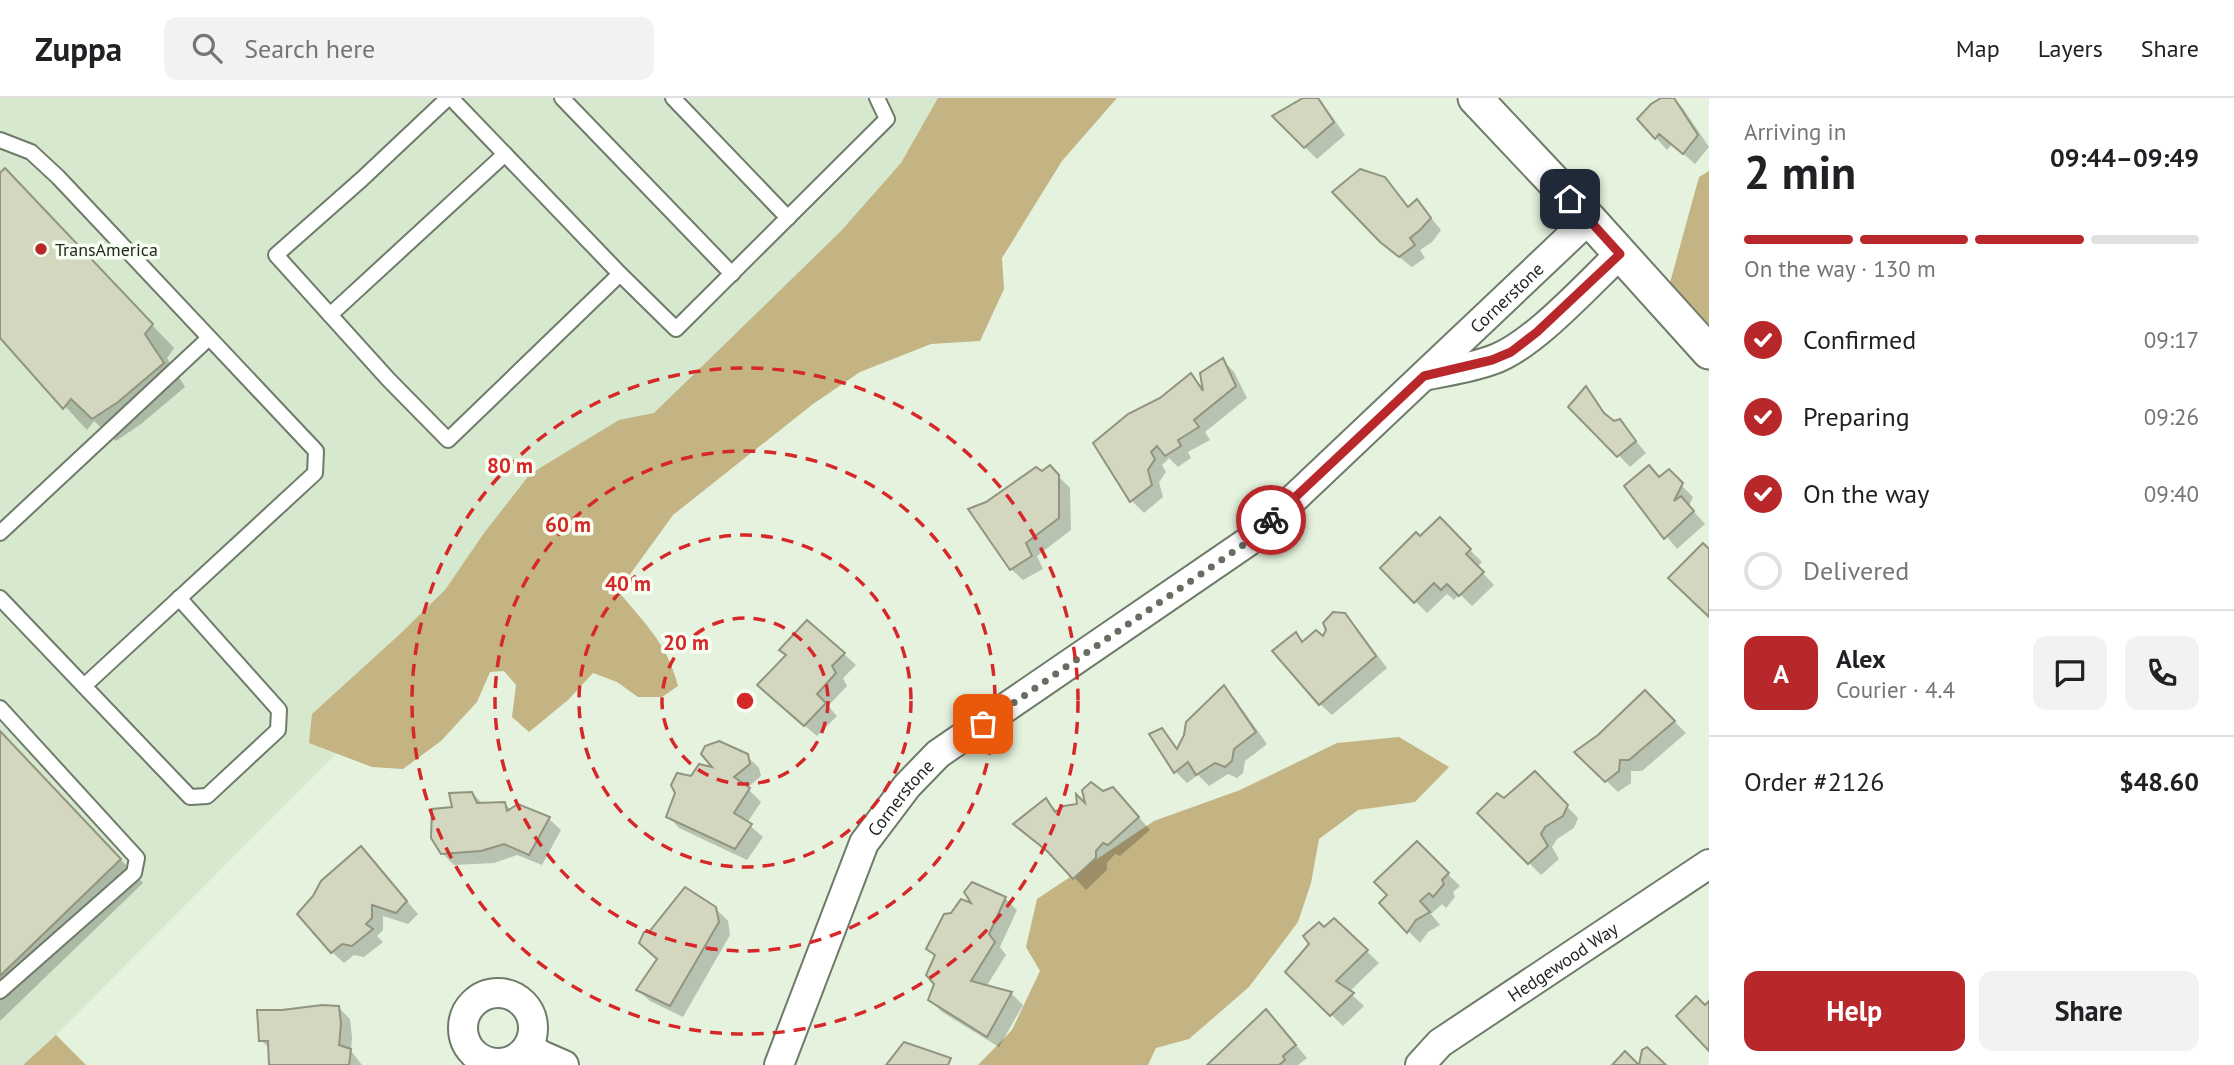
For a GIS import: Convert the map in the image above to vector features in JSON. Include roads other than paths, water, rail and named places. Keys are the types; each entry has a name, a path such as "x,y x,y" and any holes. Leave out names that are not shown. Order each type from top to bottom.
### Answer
{"street":[{"path":"1475,98 1709,352"},
{"name":"Cornerstone","path":"779,1065 864,843 906,786 938,754 1249,541 1589,219"},
{"name":"Cornerstone","path":"1424,376 1492,360 1511,352 1537,332 1620,254"},
{"name":"Hedgewood Way","path":"1419,1065 1440,1043 1709,864"},
{"path":"528,1045 541,1055 564,1065"}],"lane":[{"path":"620,274 448,440 276,255 449,98 676,329 887,119 877,98"},
{"path":"562,98 732,274"},
{"path":"673,98 788,218"},
{"path":"0,140 31,152 316,452 315,473 84,686"},
{"path":"330,315 505,154"},
{"path":"0,533 209,338"},
{"path":"0,598 190,797 207,796 278,730 279,710 179,598"},
{"path":"0,708 137,858 134,873 0,991"}],"place":[{"name":"TransAmerica","path":"41,249"}]}
